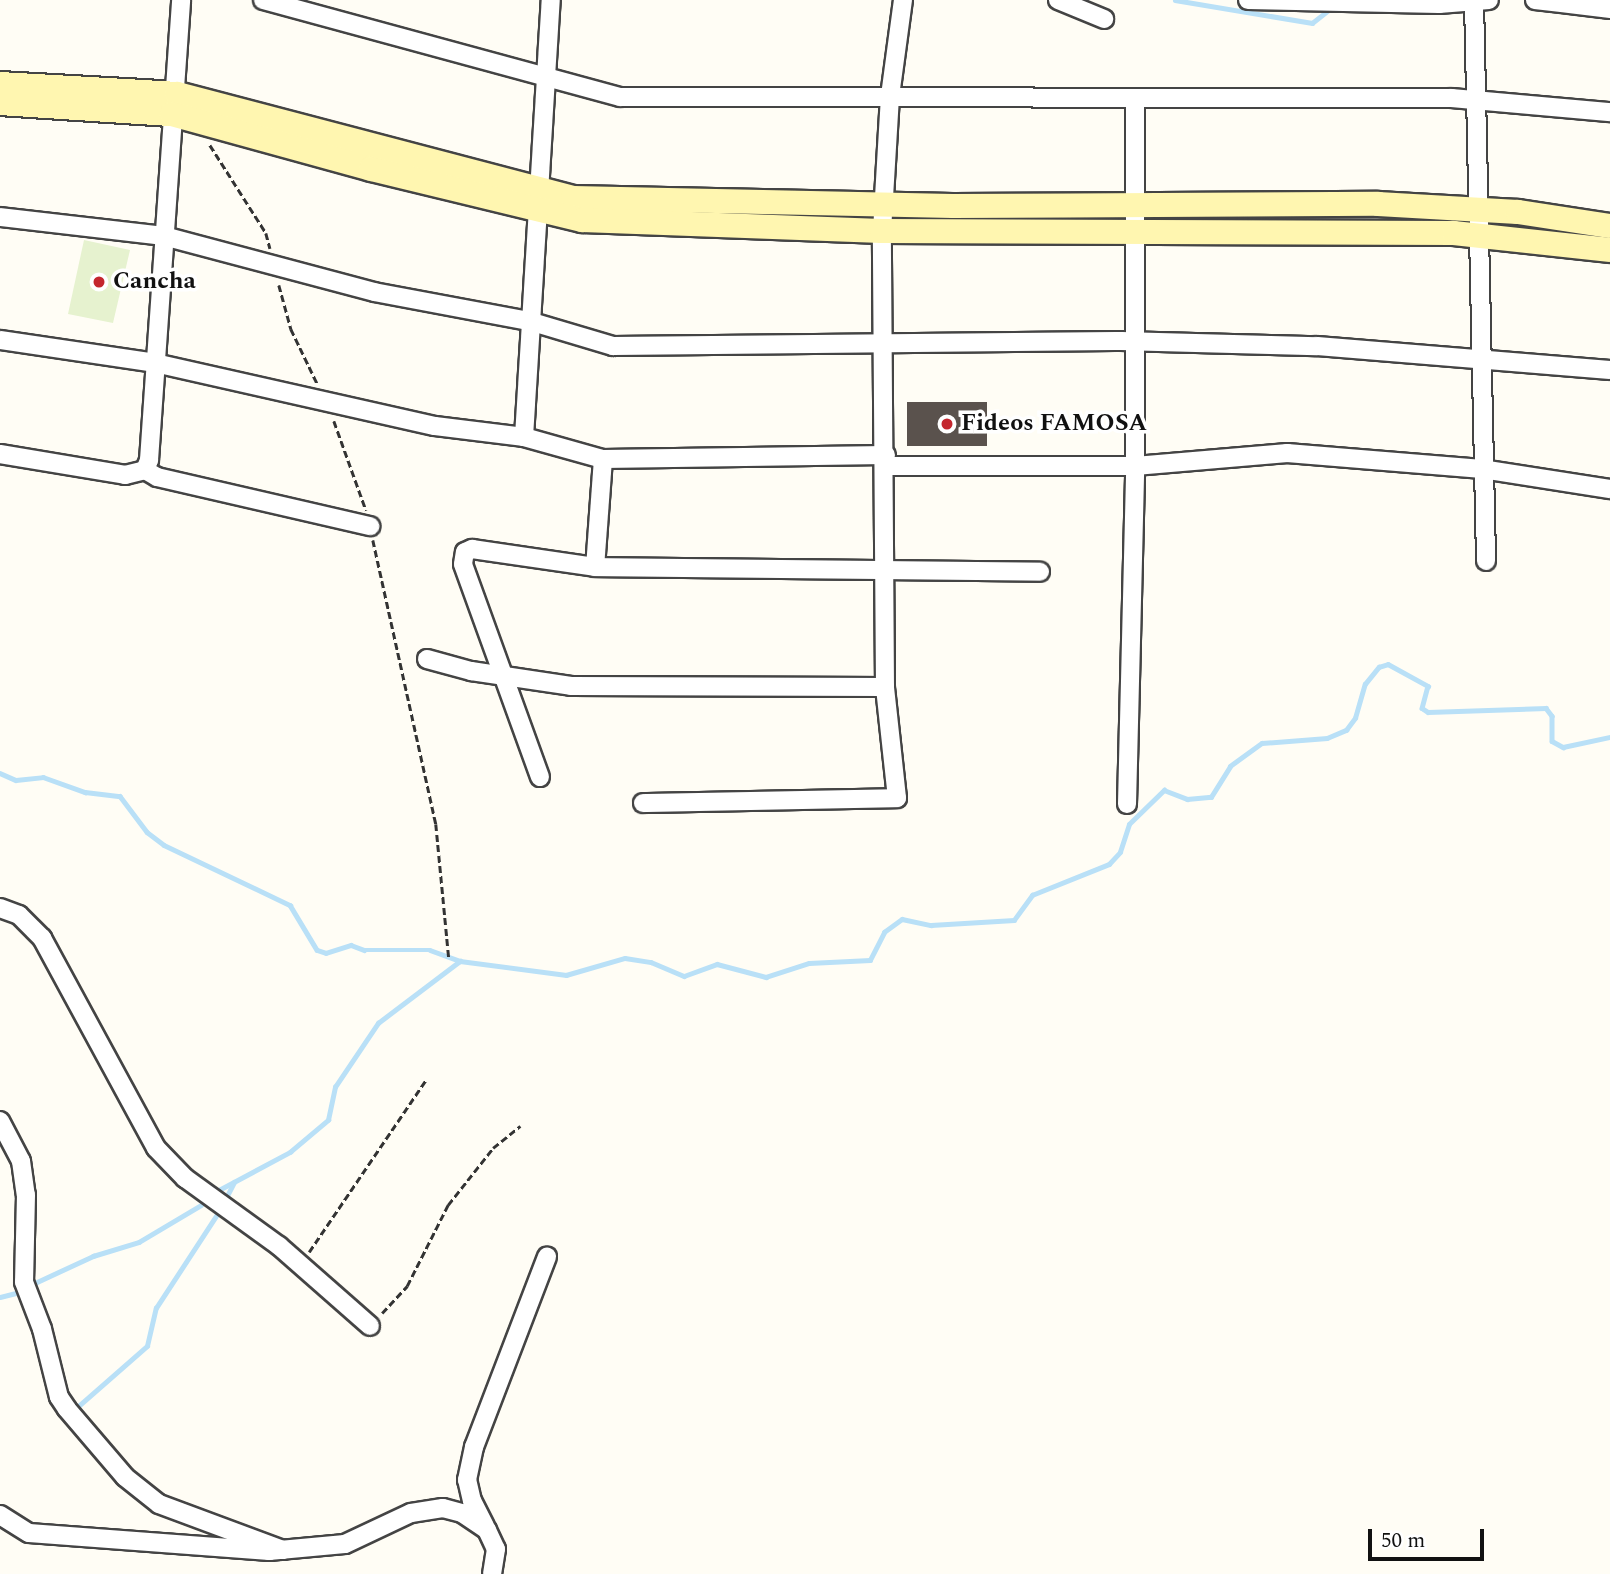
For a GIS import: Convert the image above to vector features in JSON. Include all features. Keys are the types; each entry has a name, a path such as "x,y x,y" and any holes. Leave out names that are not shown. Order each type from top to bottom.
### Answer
{"main road":[{"path":"0,85 172,103 537,201 582,220 882,231 1480,235 1610,250"},
{"path":"0,103 172,103"},
{"path":"537,201 883,205 1378,204 1479,210 1610,226"}],"street":[{"path":"145,470 181,0"},
{"path":"263,0 620,97 890,96 1478,101 1610,112"},
{"path":"524,438 529,321 551,0"},
{"path":"643,803 897,798 885,687 882,573 886,460 882,231 890,96 903,0"},
{"path":"1058,0 1104,19"},
{"path":"1248,0 1479,0 1482,469 1486,561"},
{"path":"1547,1 1610,9"},
{"path":"1127,804 1135,466 1135,100"},
{"path":"0,217 164,236 374,292 529,321 613,346 1135,342 1317,346 1483,356 1610,370"},
{"path":"0,340 155,363 435,426 524,438 603,459 886,460 1135,466 1287,453 1482,469 1610,489"},
{"path":"0,454 125,475 145,470 157,477 370,526"},
{"path":"595,567 603,459"},
{"path":"540,777 463,564 466,552 472,549 595,567 882,573 1040,572"},
{"path":"428,659 503,676 571,686 885,687"},
{"path":"0,908 19,915 42,938 156,1148 185,1178 279,1246 370,1326"},
{"path":"0,1121 21,1161 26,1195 24,1282 42,1329 59,1397 125,1478 159,1504 284,1550"},
{"path":"492,1574 496,1549 472,1501 467,1480 474,1447 547,1257"},
{"path":"0,1515 29,1533 284,1550 345,1544 411,1513 443,1508 462,1513 487,1530"}],"path":[{"path":"298,1265 337,1215 425,1081"},
{"path":"370,1326 407,1286 448,1206 493,1148 520,1126"}],"green space":[{"name":"Cancha","path":"84,240 130,250 113,323 68,314"}],"building":[{"name":"Fideos FAMOSA","path":"907,402 987,402 987,446 907,446"}],"waterway":[{"path":"1175,0 1312,23 1331,8"},
{"path":"0,773 16,780 43,777 85,792 120,796 147,832 164,845 290,905 317,950 326,953 351,945 364,950 430,950 460,961 566,975 625,958 651,962 684,976 717,964 766,977 809,963 870,960 884,932 902,919 931,925 1014,920 1032,895 1109,864 1120,852 1129,824 1164,790 1187,799 1211,797 1230,766 1262,743 1327,738 1346,730 1355,718 1365,684 1379,667 1388,664 1428,686 1422,708 1428,712 1546,708 1552,716 1552,741 1563,747 1610,737"},
{"path":"217,1191 290,1152 328,1120 335,1087 378,1023 460,961"},
{"path":"228,1194 234,1182"},
{"path":"37,1282 93,1256 139,1242 201,1205"},
{"path":"74,1410 147,1346 156,1308 216,1216"},
{"path":"0,1297 16,1293"}],"place":[{"name":"Cancha","path":"99,282"},
{"name":"Fideos FAMOSA","path":"947,424"}]}
